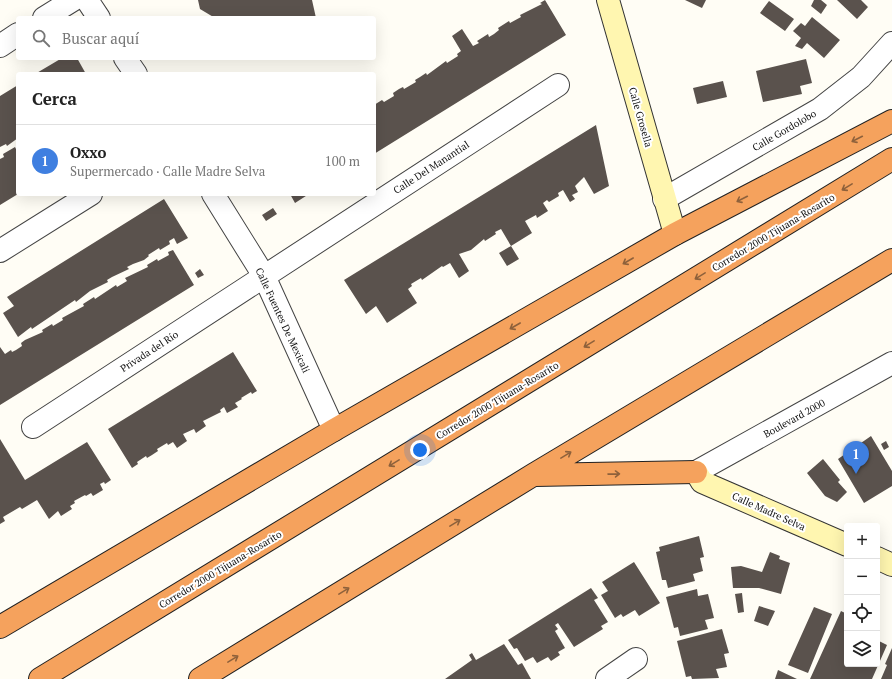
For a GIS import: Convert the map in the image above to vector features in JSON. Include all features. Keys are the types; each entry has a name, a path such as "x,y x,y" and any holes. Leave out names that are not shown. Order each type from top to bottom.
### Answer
{"highway":[{"path":"0,626 334,430 674,234 892,121"},
{"name":"Corredor 2000 Tijuana-Rosarito","path":"40,679 892,159"},
{"path":"200,679 533,475 892,260"},
{"path":"533,475 696,472"}],"street":[{"path":"47,16 74,0"},
{"path":"87,0 98,16"},
{"name":"Calle Grosella","path":"608,0 674,234"},
{"path":"0,46 16,35"},
{"name":"Calle Gordolobo","path":"664,199 820,109 861,77 892,43"},
{"path":"126,60 135,72"},
{"name":"Calle Del Manantial","path":"264,276 558,85"},
{"path":"0,251 88,196"},
{"name":"Calle Fuentes De Mexicali","path":"214,196 264,276 334,430"},
{"name":"Privada del Río","path":"33,427 264,276"},
{"name":"Boulevard 2000","path":"696,472 892,363"},
{"name":"Calle Madre Selva","path":"696,472 702,482 844,544"},
{"path":"879,559 892,565"},
{"path":"607,679 636,659"}],"building":[{"path":"198,0 312,0 316,16 212,16 200,9"},
{"path":"545,0 566,35 376,153 376,104 382,100 384,102 394,96 393,93 399,89 403,87 404,89 416,82 415,80 426,73 427,75 446,61 447,63 458,56 457,54 461,51 452,36 462,29 473,46 479,43 477,41 488,34 489,37 494,34 499,30 498,28 509,21 510,23 521,17 520,15 542,4 540,3"},
{"path":"685,0 706,0 702,8"},
{"path":"814,0 821,0 827,5 821,14 811,6"},
{"path":"837,0 861,0 868,7 857,19"},
{"path":"769,1 794,19 785,31 760,13"},
{"path":"812,17 840,40 824,58 807,43 802,49 795,46 801,38 793,31 801,23 805,26"},
{"path":"806,59 812,83 800,86 802,94 763,102 756,71"},
{"path":"59,60 78,60 85,72 38,72"},
{"path":"723,81 727,97 697,104 693,88"},
{"path":"16,86 16,139 7,146 6,144 0,147 0,96"},
{"path":"596,125 609,186 594,194 584,177 575,186 578,192 572,195 575,199 570,202 563,190 558,193 559,196 549,202 547,200 543,203 548,211 537,218 536,215 525,221 532,233 511,246 501,229 485,241 484,239 471,250 459,254 469,271 459,278 450,263 443,267 442,266 422,280 421,278 411,284 412,286 408,289 417,303 387,323 376,306 366,314 344,280"},
{"path":"15,147 16,149 16,195 0,205 0,159 4,157 3,154"},
{"path":"291,196 306,196 295,203"},
{"path":"164,199 188,238 177,244 174,238 169,241 170,244 160,250 159,248 148,255 149,256 144,260 127,267 129,269 107,280 108,282 90,291 76,302 75,300 32,329 31,327 18,337 3,313 14,306 7,297"},
{"path":"273,208 277,214 266,221 262,215"},
{"path":"511,246 519,259 507,266 499,253"},
{"path":"173,250 194,285 0,405 0,347 5,354 11,350 12,352 16,350 22,346 21,343 25,340 43,332 42,330 52,324 53,326 63,320 62,318 84,306 83,304 94,297 95,299 116,285 117,287 127,281 125,278 148,267 147,265 157,259 158,261 169,255 168,252"},
{"path":"200,269 204,275 198,278 195,273"},
{"path":"233,352 257,391 252,394 251,392 235,403 238,407 227,413 224,407 220,410 221,412 203,421 206,426 196,433 194,429 183,434 187,441 177,448 173,442 168,445 167,443 157,449 158,451 152,455 147,458 146,456 137,462 138,464 132,468 108,429"},
{"path":"871,436 892,471 892,486 864,503 838,459"},
{"path":"0,439 25,480 87,442 111,480 105,484 104,482 100,484 103,490 93,496 91,493 74,501 75,503 70,506 72,509 61,516 58,511 49,519 37,500 22,509 20,507 3,517 5,521 0,524"},
{"path":"886,441 889,447 884,450 881,444"},
{"path":"823,459 840,480 838,482 847,492 837,502 825,496 807,473"},
{"path":"699,536 704,557 700,558 703,571 693,574 695,581 668,588 666,580 662,580 656,552 660,551 659,547"},
{"path":"770,552 780,556 779,559 790,563 781,594 759,588 733,588 731,567 741,566 762,572"},
{"path":"634,562 660,603 639,616 635,610 623,617 621,614 615,618 601,595 608,591 602,582"},
{"path":"591,588 598,598 594,600 608,622 601,626 603,629 574,647 558,623 555,625 558,629 555,631 565,648 558,652 560,655 551,661 548,657 537,663 533,657 525,661 517,648 514,649 508,640"},
{"path":"697,589 698,596 708,594 714,618 705,620 708,629 680,636 678,627 674,628 666,597"},
{"path":"742,593 744,612 738,613 735,594"},
{"path":"759,606 775,611 768,626 754,621"},
{"path":"814,607 832,614 808,673 788,665"},
{"path":"841,611 844,612 844,667 877,667 872,679 810,679"},
{"path":"722,629 729,653 724,654 727,667 716,669 719,678 692,679 691,676 686,677 677,641"},
{"path":"880,642 887,645 880,661"},
{"path":"504,644 518,665 522,663 531,679 445,679 472,660 469,655 472,653 476,660"},
{"path":"892,648 892,679 881,679 887,665 885,664"},
{"path":"778,670 797,679 775,679"}],"place":[{"name":"Oxxo","path":"856,474"}]}
